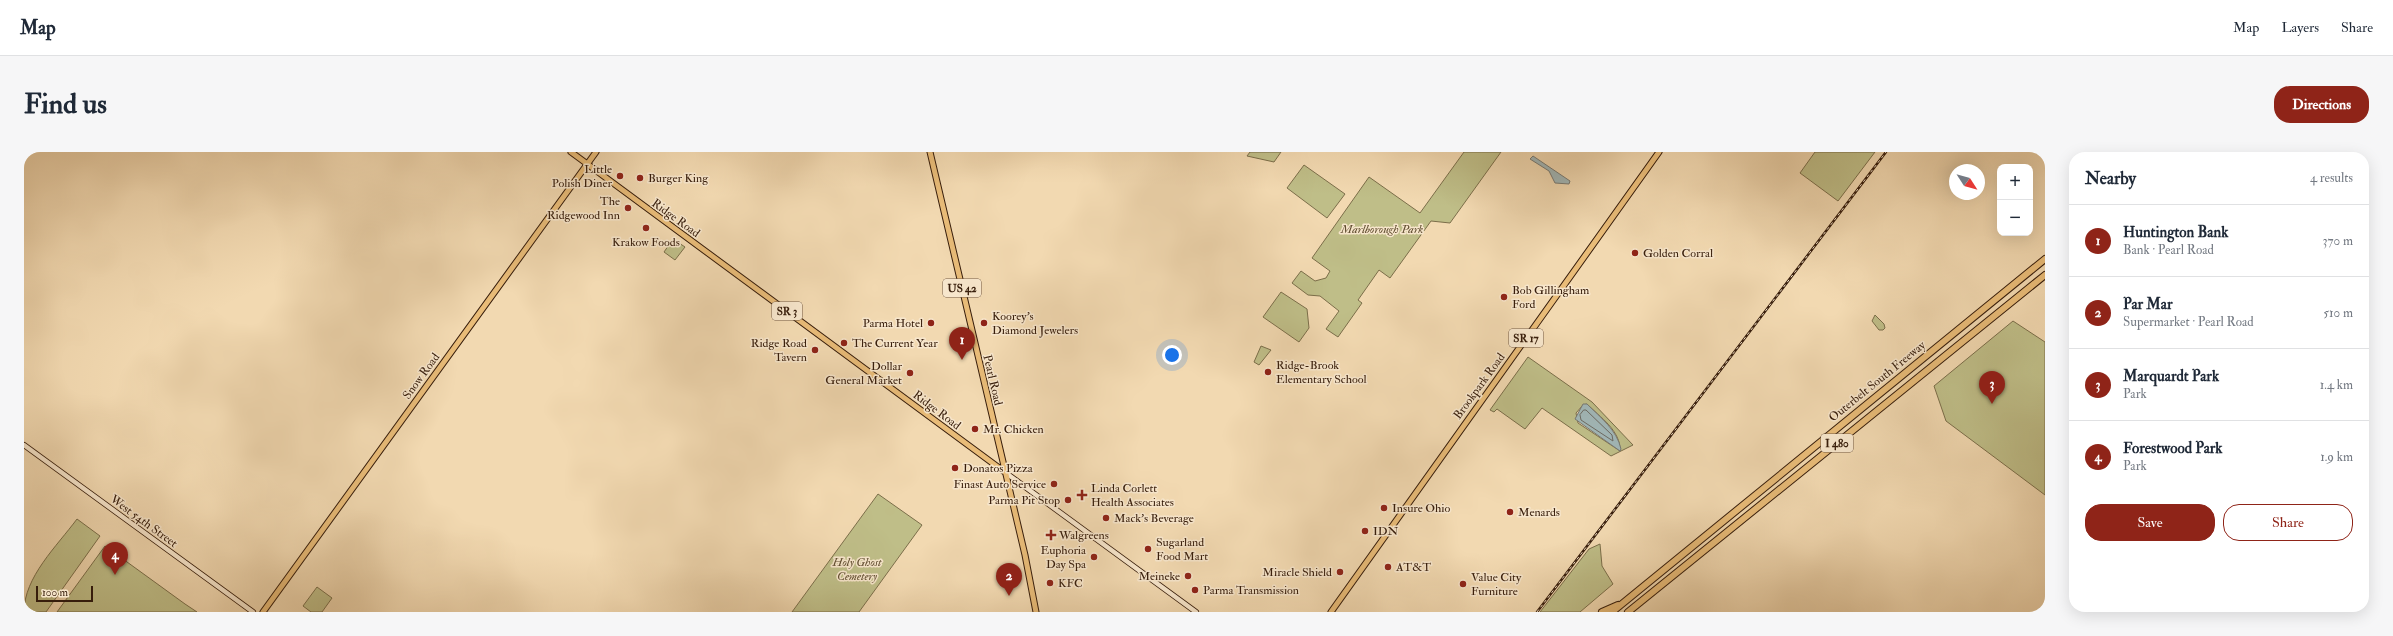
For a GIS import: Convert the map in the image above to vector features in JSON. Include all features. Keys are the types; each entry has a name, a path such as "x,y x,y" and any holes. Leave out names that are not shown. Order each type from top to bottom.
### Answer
{"highway":[{"name":"Outerbelt South Freeway","path":"1612,612 2045,259"},
{"name":"Outerbelt South Freeway","path":"1628,612 2045,275"},
{"path":"1602,612 1622,604"}],"main road":[{"name":"Ridge Road","path":"571,152 1006,473"},
{"name":"Snow Road","path":"263,612 596,152"},
{"name":"Pearl Road","path":"930,152 1006,473 1036,612"},
{"name":"Brookpark Road","path":"1331,612 1659,152"}],"street":[{"name":"West 54th Street","path":"24,445 253,612"},
{"name":"Ridge Road","path":"1006,473 1196,612"}],"green space":[{"path":"1250,152 1281,152 1274,162 1247,156"},
{"name":"Marlborough Park","path":"1464,152 1501,152 1450,223 1431,221 1390,278 1379,270 1358,300 1362,303 1338,337 1326,329 1339,311 1320,296 1308,295 1292,283 1301,271 1315,281 1326,278 1330,271 1312,258 1369,177 1420,213"},
{"path":"1815,152 1875,152 1838,201 1800,173"},
{"path":"1304,165 1345,194 1327,218 1287,188"},
{"path":"673,239 685,247 675,260 664,252"},
{"path":"1281,292 1307,309 1309,328 1299,342 1263,317"},
{"path":"1875,315 1884,324 1885,328 1883,330 1879,330 1872,321"},
{"path":"2013,321 2045,342 2045,495 1946,421 1934,386"},
{"path":"1261,346 1271,350 1259,365 1254,362"},
{"path":"1528,357 1592,402 1633,445 1611,456 1542,408 1525,429 1497,409 1494,412 1490,410","holes":["1587,404 1609,425 1617,437 1620,451 1578,423 1576,413 1583,405"]},
{"name":"Holy Ghost Cemetery","path":"878,494 922,525 859,612 792,612"},
{"path":"77,519 100,536 46,612 24,612 25,599 35,574 51,551"},
{"path":"1600,544 1602,566 1613,584 1580,612 1540,612 1589,549"},
{"path":"105,546 185,604 197,612 57,612"},
{"path":"317,587 332,598 322,612 311,612 303,606"}],"water":[{"path":"1533,156 1570,181 1569,184 1555,183 1549,171 1530,159"},
{"path":"1583,404 1587,404 1612,430 1619,442 1621,449 1620,451 1575,419"}],"railway":[{"path":"1537,612 1886,152"}],"place":[{"name":"Little Polish Diner","path":"620,176"},
{"name":"Burger King","path":"640,178"},
{"name":"The Ridgewood Inn","path":"628,208"},
{"name":"Krakow Foods","path":"646,228"},
{"name":"Golden Corral","path":"1635,253"},
{"name":"Bob Gillingham Ford","path":"1504,297"},
{"name":"Parma Hotel","path":"931,323"},
{"name":"Koorey's Diamond Jewelers","path":"984,323"},
{"name":"The Current Year","path":"844,343"},
{"name":"Ridge Road Tavern","path":"815,350"},
{"name":"Huntington Bank","path":"962,360"},
{"name":"Ridge-Brook Elementary School","path":"1268,372"},
{"name":"Dollar General Market","path":"910,373"},
{"name":"Marquardt Park","path":"1992,404"},
{"name":"Mr. Chicken","path":"975,429"},
{"name":"Donatos Pizza","path":"955,468"},
{"name":"Finast Auto Service","path":"1054,484"},
{"name":"Linda Corlett Health Associates","path":"1082,495"},
{"name":"Parma Pit Stop","path":"1068,500"},
{"name":"Insure Ohio","path":"1384,508"},
{"name":"Menards","path":"1510,512"},
{"name":"Mack's Beverage","path":"1106,518"},
{"name":"IDN","path":"1365,531"},
{"name":"Walgreens","path":"1051,535"},
{"name":"Sugarland Food Mart","path":"1148,549"},
{"name":"Euphoria Day Spa","path":"1094,557"},
{"name":"AT&T","path":"1388,567"},
{"name":"Miracle Shield","path":"1340,572"},
{"name":"Forestwood Park","path":"115,575"},
{"name":"Meineke","path":"1188,576"},
{"name":"KFC","path":"1050,583"},
{"name":"Value City Furniture","path":"1463,584"},
{"name":"Parma Transmission","path":"1195,590"},
{"name":"Par Mar","path":"1009,596"}]}
